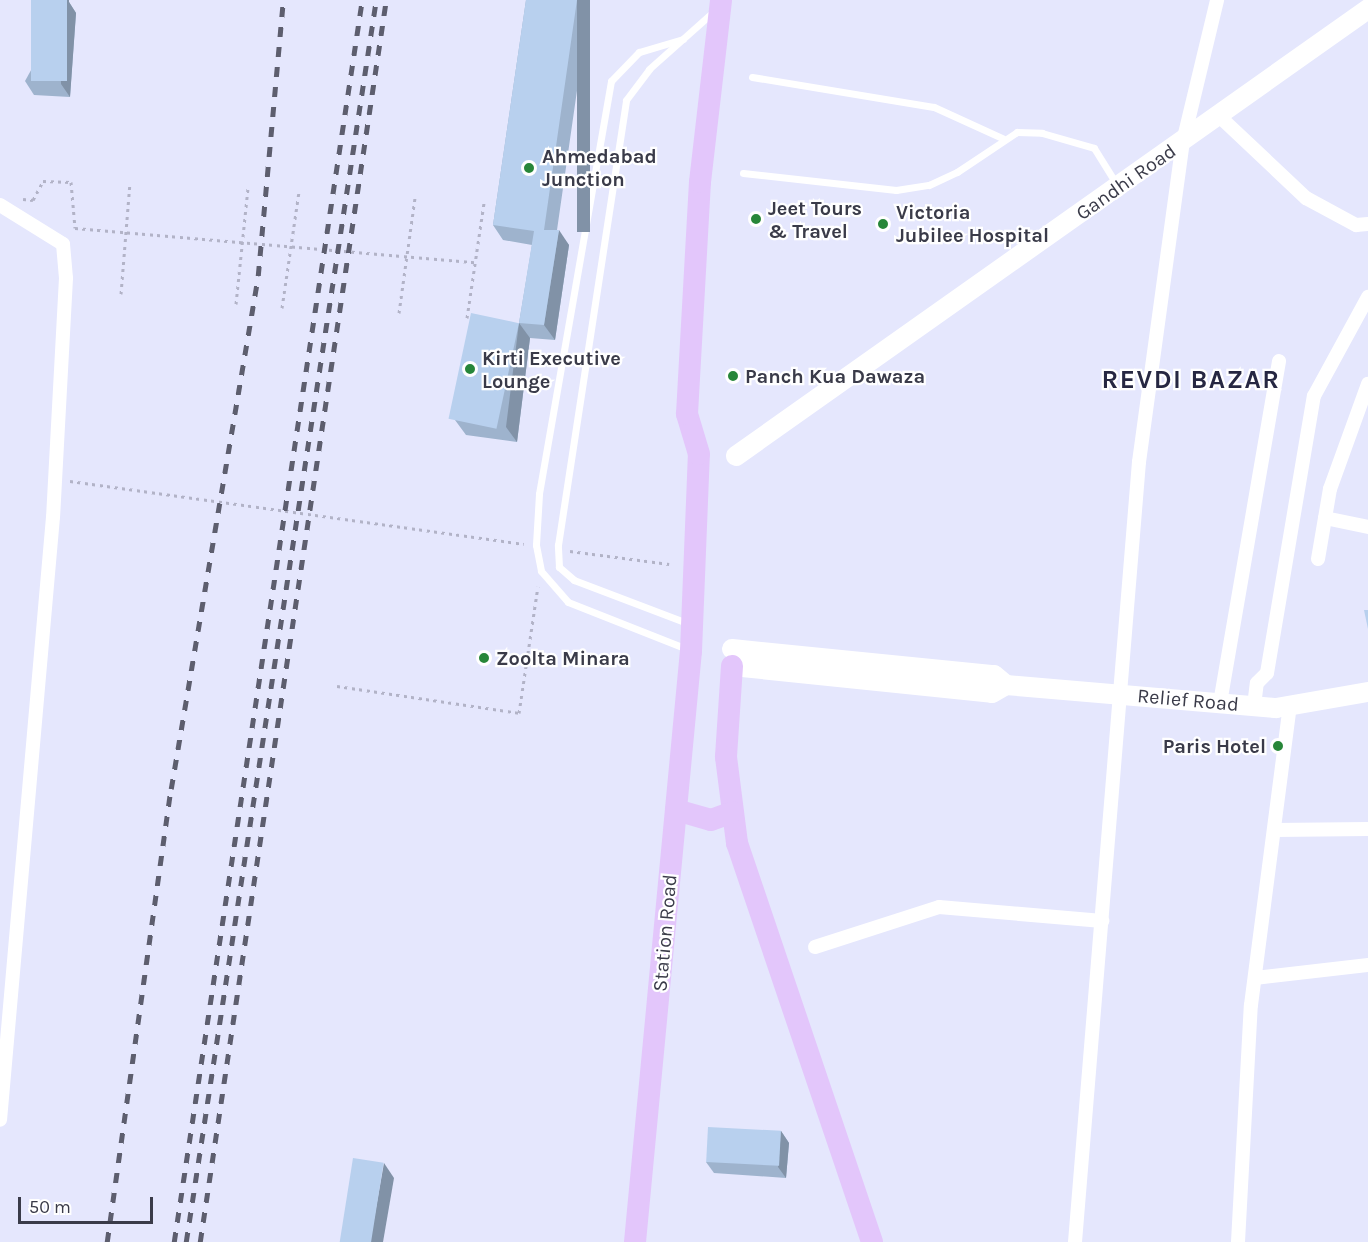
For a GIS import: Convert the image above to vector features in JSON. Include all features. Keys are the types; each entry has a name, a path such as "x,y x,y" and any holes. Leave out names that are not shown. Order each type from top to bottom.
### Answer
{"main road":[{"name":"Station Road","path":"635,1242 691,651 699,454 687,414 700,182 721,3"},
{"name":"Gandhi Road","path":"736,456 1368,9"},
{"name":"Relief Road","path":"732,658 992,693 1006,685 1254,706 1290,706 1368,692"},
{"path":"732,658 726,757 737,843 872,1242"},
{"path":"676,810 711,820 733,812"}],"street":[{"path":"1075,1242 1102,921 1118,694 1139,462 1183,142 1217,0"},
{"path":"1219,116 1306,198 1356,225 1368,224"},
{"path":"0,1120 53,517 66,278 63,244 6,202"},
{"path":"1254,706 1257,683 1267,673 1314,396 1368,297"},
{"path":"1221,703 1279,361"},
{"path":"1318,559 1325,518 1368,384"},
{"path":"1325,518 1368,528"},
{"path":"1238,1242 1241,1118 1255,978 1290,706"},
{"path":"1275,830 1368,829"},
{"path":"815,947 939,907 1102,921"},
{"path":"1255,978 1368,965"}],"lane":[{"path":"692,624 574,580 559,567 558,547 626,100 649,69 721,3"},
{"path":"683,39 639,52 611,81 539,494 541,571 568,602 691,651"},
{"path":"752,76 934,107 1002,138"},
{"path":"743,173 896,190 929,185 957,172 1002,138 1042,133 1075,140 1094,148 1118,188"}],"path":[{"path":"6,202 33,200 43,181 71,182 75,228 475,262"},
{"path":"121,294 128,233 130,182"},
{"path":"236,304 248,188"},
{"path":"282,308 299,192"},
{"path":"399,313 415,198"},
{"path":"467,318 484,203"},
{"path":"65,481 536,546"},
{"path":"558,547 669,564"},
{"path":"337,686 519,713 541,571"}],"building":[{"path":"31,0 67,0 67,81 31,81"},
{"path":"526,0 577,0 544,230 559,230 544,325 519,323 534,231 493,225"},
{"path":"471,313 519,323 496,429 449,419"},
{"path":"1364,610 1368,610 1368,629"},
{"path":"708,1127 781,1131 779,1166 706,1162"},
{"path":"353,1158 384,1163 371,1242 340,1242"}],"railway":[{"path":"107,1242 171,789 258,276 283,0"},
{"path":"174,1242 362,0"},
{"path":"186,1242 376,0"},
{"path":"200,1242 386,0"}],"place":[{"name":"Ahmedabad Junction","path":"529,168"},
{"name":"Jeet Tours & Travel","path":"756,219"},
{"name":"Victoria Jubilee Hospital","path":"883,224"},
{"name":"Kirti Executive Lounge","path":"470,369"},
{"name":"Panch Kua Dawaza","path":"733,376"},
{"name":"Zoolta Minara","path":"484,658"},
{"name":"Paris Hotel","path":"1278,746"}],"district":[{"name":"REVDI BAZAR","path":"1191,380"}]}
